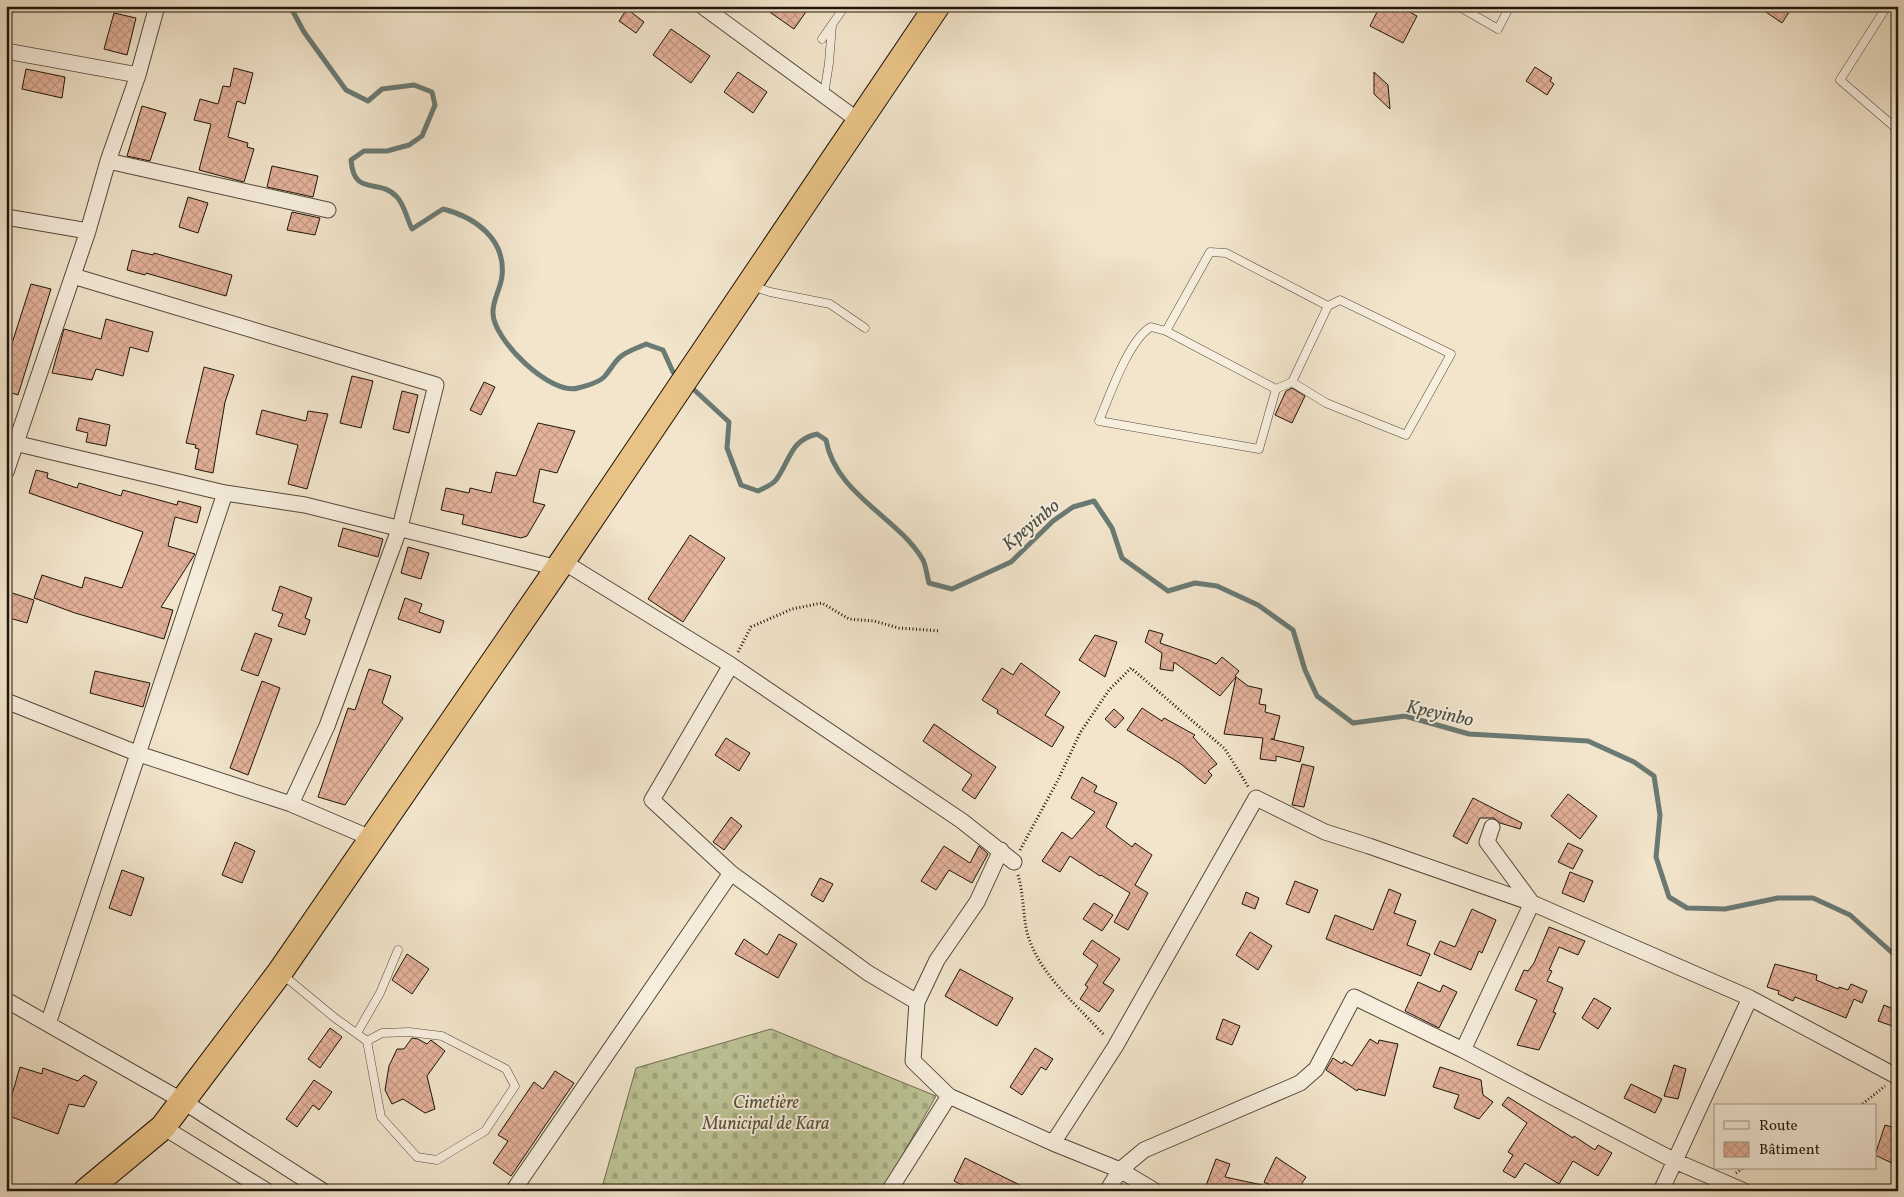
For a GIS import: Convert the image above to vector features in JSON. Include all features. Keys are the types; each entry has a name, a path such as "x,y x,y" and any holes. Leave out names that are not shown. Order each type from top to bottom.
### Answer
{"highway":[{"path":"91,1189 163,1127 181,1100 280,972 690,373 748,284 937,6"}],"street":[{"path":"6,472 11,442 74,276 108,162 138,75 157,6"},
{"path":"702,6 859,121"},
{"path":"6,51 138,75"},
{"path":"108,162 328,210"},
{"path":"6,217 88,231"},
{"path":"74,276 436,385 400,527 327,726 291,804"},
{"path":"11,442 225,493 305,505 560,564 731,665 1001,850 1014,862"},
{"path":"48,1024 225,493"},
{"path":"731,665 652,800 731,873 868,973 917,1002"},
{"path":"6,701 139,754 291,804 373,838"},
{"path":"1053,1143 1115,1047 1256,798 1324,832 1370,846 1532,903 1750,998 1897,1077"},
{"path":"1492,826 1487,842 1532,903"},
{"path":"1001,850 978,902 937,960 917,1002 913,1061 949,1096 1053,1143 1120,1170 1155,1191"},
{"path":"513,1191 731,873"},
{"path":"1463,1050 1532,903"},
{"path":"1108,1191 1120,1170 1144,1150 1300,1083 1316,1070 1354,997 1463,1050 1675,1161 1744,1191"},
{"path":"1661,1191 1750,998"},
{"path":"6,1000 181,1100 323,1191"},
{"path":"889,1191 949,1096"},
{"path":"163,1127 267,1191"}],"lane":[{"path":"822,39 845,6"},
{"path":"1458,6 1498,29 1510,6"},
{"path":"1888,6 1840,80 1898,130"},
{"path":"824,96 830,63 832,25"},
{"path":"1166,330 1210,252 1226,252 1328,306"},
{"path":"748,284 770,292 830,304 865,328"},
{"path":"1276,389 1166,330 1151,326 1143,331 1122,367 1099,421 1258,449 1276,389 1292,382 1328,306 1340,300 1451,354 1406,435 1326,403 1292,382"},
{"path":"356,1033 380,993 398,950"},
{"path":"280,972 367,1041 381,1117 417,1156 437,1160 484,1131 515,1086 506,1069 442,1036 409,1032 382,1032 367,1041"}],"path":[{"path":"731,665 751,627 792,609 822,603 849,619 874,621 898,628 940,631"},
{"path":"1115,1047 1041,964 1026,929 1023,895 1014,862 1058,780 1080,733 1109,690 1131,668 1225,749 1256,798"},
{"path":"1863,1104 1897,1077"}],"green space":[{"name":"Cimetière Municipal de Kara","path":"771,1029 936,1096 882,1191 601,1191 636,1068"}],"building":[{"path":"761,6 810,6 794,29"},
{"path":"1380,6 1398,6 1417,16 1403,43 1370,26"},
{"path":"1757,6 1793,6 1782,23"},
{"path":"627,9 644,22 636,33 619,21"},
{"path":"114,13 136,18 127,55 104,49"},
{"path":"671,29 710,56 691,83 653,55"},
{"path":"1535,67 1552,78 1550,81 1554,84 1547,95 1526,81"},
{"path":"234,68 253,73 245,104 237,101 228,137 248,143 247,147 254,149 244,182 199,170 211,124 194,120 200,99 218,104 223,86 230,87"},
{"path":"26,69 65,77 62,98 22,89"},
{"path":"738,72 767,92 753,113 724,92"},
{"path":"1374,72 1388,85 1390,109 1374,94"},
{"path":"142,106 166,113 150,161 127,156"},
{"path":"272,166 318,176 313,197 267,187"},
{"path":"188,197 208,203 198,233 179,227"},
{"path":"292,212 320,218 315,235 287,230"},
{"path":"132,250 153,255 154,253 232,275 226,296 146,273 145,275 127,270"},
{"path":"31,284 51,289 18,395 6,391 6,362"},
{"path":"106,319 153,332 148,352 130,347 123,376 96,369 92,380 52,373 64,329 101,339"},
{"path":"204,367 234,375 225,402 213,473 195,469 199,449 195,448 196,445 186,443"},
{"path":"352,376 373,381 361,428 340,423"},
{"path":"484,382 495,387 481,415 470,410"},
{"path":"1292,388 1305,396 1292,423 1275,415 1286,391"},
{"path":"402,391 418,395 409,433 393,429"},
{"path":"262,410 306,421 308,411 328,414 307,489 288,484 298,445 256,434"},
{"path":"79,418 110,425 106,446 86,442 88,433 76,430"},
{"path":"538,423 575,431 557,473 540,469 533,502 545,505 527,536 521,538 462,524 464,515 441,510 446,488 469,493 470,488 491,493 496,472 516,476"},
{"path":"36,470 48,473 47,478 77,488 79,483 121,496 123,490 177,505 178,501 201,507 197,523 175,517 168,546 195,554 161,607 173,610 164,639 75,613 34,598 42,575 82,588 85,577 122,588 143,532 29,493"},
{"path":"343,528 383,539 378,557 338,546"},
{"path":"690,535 725,558 683,622 648,599"},
{"path":"408,547 429,553 421,579 401,573"},
{"path":"280,586 312,598 305,618 310,620 305,635 278,626 283,614 272,610"},
{"path":"6,591 34,600 27,623 6,617"},
{"path":"405,598 422,604 419,612 444,621 440,633 398,619"},
{"path":"1149,630 1163,634 1160,643 1216,664 1222,657 1239,671 1235,676 1248,686 1262,689 1259,704 1266,705 1265,712 1280,716 1274,739 1271,739 1304,747 1300,762 1276,756 1276,761 1260,759 1263,738 1224,734 1236,677 1220,696 1174,662 1173,671 1160,669 1162,653 1145,642"},
{"path":"255,633 272,639 258,676 241,670"},
{"path":"1095,635 1117,642 1105,677 1079,660"},
{"path":"1021,663 1060,692 1045,715 1064,727 1052,747 997,713 998,710 982,700 1002,668 1013,675"},
{"path":"369,669 391,676 382,703 403,718 345,805 318,797 348,708 355,710"},
{"path":"95,671 150,683 143,707 90,693"},
{"path":"262,681 280,688 248,775 230,768"},
{"path":"1142,708 1162,721 1164,718 1195,735 1193,737 1217,764 1208,771 1212,775 1205,784 1181,764 1127,730"},
{"path":"1114,709 1124,718 1115,728 1105,719"},
{"path":"934,724 996,767 975,799 962,790 972,775 923,741"},
{"path":"726,738 750,753 739,771 715,755"},
{"path":"1302,764 1314,767 1304,807 1292,805"},
{"path":"1082,777 1097,786 1094,792 1117,803 1106,827 1132,847 1135,843 1152,855 1135,885 1148,893 1128,930 1114,922 1130,893 1070,856 1060,872 1042,861 1062,832 1072,839 1095,812 1071,798"},
{"path":"1568,794 1597,816 1580,839 1551,816"},
{"path":"1473,798 1522,823 1520,829 1500,823 1494,818 1480,818 1467,844 1453,836"},
{"path":"731,817 742,826 724,850 713,842"},
{"path":"235,842 255,851 242,883 222,875"},
{"path":"1568,843 1583,850 1573,869 1558,862"},
{"path":"944,846 970,863 979,846 988,854 972,883 949,870 936,890 921,881"},
{"path":"122,870 144,878 131,916 109,908"},
{"path":"1570,872 1593,881 1584,902 1562,893"},
{"path":"820,878 833,884 823,902 811,895"},
{"path":"1295,881 1318,890 1309,913 1286,904"},
{"path":"1389,889 1401,894 1394,913 1416,921 1407,945 1430,954 1421,976 1326,939 1335,915 1373,930"},
{"path":"1246,892 1259,898 1255,909 1242,904"},
{"path":"1094,903 1113,915 1102,931 1083,919"},
{"path":"1472,909 1496,920 1482,953 1479,951 1471,970 1434,954 1440,941 1455,947"},
{"path":"1549,927 1585,941 1578,955 1559,947 1549,970 1552,971 1547,981 1563,988 1553,1012 1556,1013 1539,1050 1517,1045 1537,1000 1515,990 1524,970 1528,971 1534,963"},
{"path":"1250,932 1272,946 1258,970 1236,955"},
{"path":"779,934 797,944 778,978 735,954 744,939 767,955"},
{"path":"1092,940 1120,959 1103,983 1114,990 1099,1012 1080,999 1088,987 1085,985 1098,965 1083,954"},
{"path":"407,954 429,969 412,994 392,980"},
{"path":"1775,964 1817,975 1816,980 1838,989 1839,987 1848,990 1851,984 1867,991 1862,1003 1854,999 1846,1018 1795,997 1793,1001 1778,994 1779,991 1767,987"},
{"path":"960,969 1013,998 997,1026 945,996"},
{"path":"1418,982 1440,992 1443,985 1457,992 1439,1028 1405,1011"},
{"path":"1594,998 1611,1008 1598,1029 1582,1018"},
{"path":"1884,1005 1898,1011 1898,1028 1878,1021"},
{"path":"1223,1019 1240,1026 1232,1045 1216,1039"},
{"path":"330,1028 342,1037 320,1068 308,1059"},
{"path":"412,1038 427,1044 431,1040 445,1051 427,1076 435,1109 425,1113 403,1099 392,1104 385,1090 389,1066 397,1049 404,1049"},
{"path":"1370,1039 1378,1044 1379,1040 1398,1044 1385,1096 1358,1089 1357,1091 1326,1070 1333,1058 1342,1064 1344,1061 1352,1066"},
{"path":"1035,1048 1053,1059 1046,1070 1041,1067 1022,1095 1010,1087"},
{"path":"1674,1065 1686,1069 1678,1099 1664,1096"},
{"path":"20,1067 42,1074 43,1068 78,1081 84,1075 97,1082 84,1107 69,1104 58,1134 6,1115"},
{"path":"1440,1067 1481,1080 1483,1095 1493,1102 1479,1119 1454,1108 1459,1095 1433,1087"},
{"path":"555,1071 574,1083 511,1176 493,1163 508,1141 498,1135 534,1082 543,1089"},
{"path":"314,1080 332,1092 319,1110 313,1105 297,1127 286,1119"},
{"path":"1631,1084 1662,1099 1655,1113 1624,1098"},
{"path":"1508,1097 1595,1150 1598,1145 1612,1153 1598,1176 1573,1161 1559,1184 1525,1163 1515,1178 1503,1171 1513,1155 1508,1152 1527,1123 1502,1105"},
{"path":"1885,1125 1898,1129 1898,1166 1876,1155"},
{"path":"1276,1157 1306,1177 1297,1191 1281,1191 1264,1182"},
{"path":"965,1158 1032,1191 974,1191 954,1181"},
{"path":"1216,1159 1230,1164 1225,1177 1262,1185 1262,1191 1204,1191"}],"waterway":[{"name":"Kpeyinbo","path":"290,6 304,32 346,90 368,101 382,89 414,85 432,92 435,105 422,136 409,145 387,151 364,151 351,160 353,172 362,183 383,188 397,197 404,208 412,229 443,209 466,218 486,232 494,241 502,263 502,276 493,308 496,324 502,337 525,364 553,383 567,388 578,388 600,380 622,356 646,344 663,350 673,372 678,376"},
{"name":"Kpeyinbo","path":"690,386 729,422 727,448 741,485 758,491 768,486 776,480 792,452 801,441 817,434 826,440 832,459 854,491 912,544 923,560 929,583 952,589 1011,562 1053,521 1073,507 1094,501 1112,528 1122,558 1168,591 1195,583 1217,586 1258,605 1293,630 1305,670 1317,696 1353,723 1405,716 1469,734 1588,741 1634,762 1654,776 1660,815 1656,857 1669,897 1687,908 1725,909 1778,898 1813,898 1850,915 1898,958"}]}
